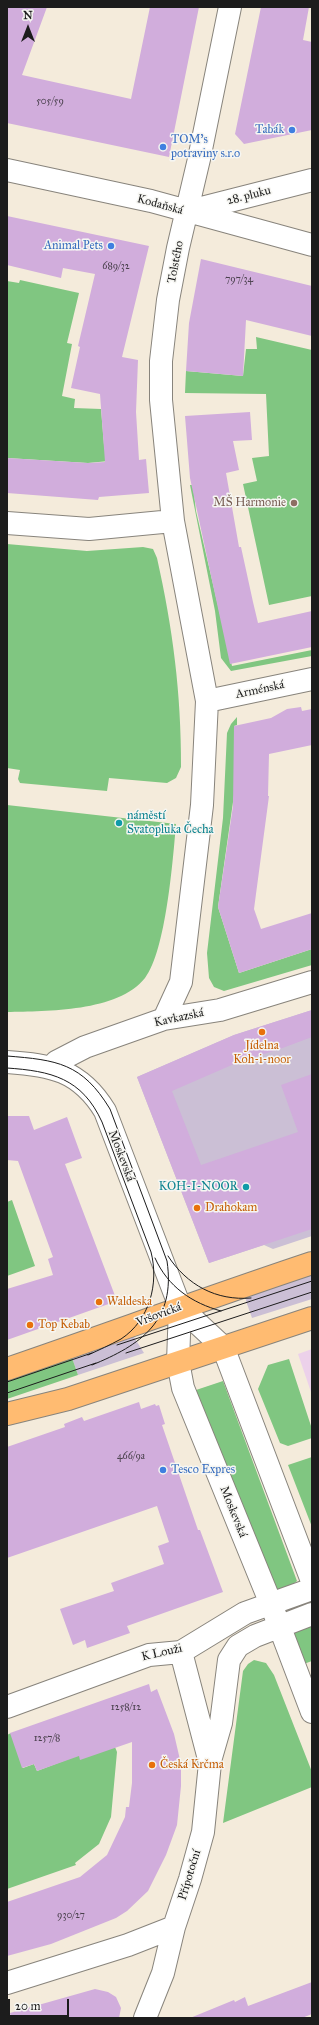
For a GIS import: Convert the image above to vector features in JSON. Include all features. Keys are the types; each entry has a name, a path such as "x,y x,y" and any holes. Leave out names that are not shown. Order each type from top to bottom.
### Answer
{"main road":[{"name":"Vršovická","path":"7,1369 118,1331 180,1307 312,1263"},
{"path":"7,1414 68,1398 312,1318"}],"street":[{"name":"Tolstého","path":"173,521 161,400 161,361 168,300 230,7"},
{"name":"Kodaňská","path":"7,170 151,201 312,245"},
{"name":"28. pluku","path":"187,212 312,180"},
{"path":"7,523 89,529 173,521 208,701 202,805 181,982 164,1019"},
{"name":"Arménská","path":"208,701 312,679"},
{"name":"Kavkazská","path":"53,1068 56,1062 85,1047 164,1019 220,1010 312,982"},
{"name":"Moskevská","path":"7,1062 53,1068 63,1072 81,1083 94,1096 105,1111 180,1307 178,1362 183,1388 271,1604 312,1712"},
{"name":"Moskevská","path":"180,1307 223,1347 312,1581"},
{"name":"K Louži","path":"7,1707 149,1655 181,1652 245,1613 312,1589"},
{"path":"210,1762 221,1723 229,1660 238,1646 254,1636 312,1614"},
{"name":"Přípotoční","path":"145,2018 163,1973 174,1927 190,1879 203,1832 210,1762 181,1652"},
{"path":"7,1983 128,1945 174,1927"}],"shaded area":[{"path":"312,1010 312,1236 273,1249 264,1245 209,1263 137,1077 234,1035"},
{"path":"312,1274 312,1299 252,1318 246,1301 247,1294"},
{"path":"128,1336 134,1337 144,1353 78,1375 71,1355"},
{"path":"312,1349 312,1395 298,1354"}],"green space":[{"path":"20,280 79,293 67,343 72,344 62,396 75,399 74,408 101,409 104,445 109,461 88,463 7,458 7,281 19,283"},
{"path":"256,337 312,350 312,596 269,605 243,484 257,481 252,458 269,456 266,394 185,393 186,371 243,376 246,349 257,349"},
{"path":"190,485 193,485 196,511 232,666 312,650 312,656 231,671 221,658 215,611"},
{"path":"7,544 87,551 143,547 153,549 157,558 168,610 178,687 181,767 176,778 167,783 109,778 107,791 20,783 18,779 20,770 7,768"},
{"path":"237,717 237,725 234,726 234,795 218,907 239,973 312,949 312,965 224,991 214,987 209,978 207,953 223,818 227,733 231,724"},
{"path":"7,805 176,824 167,904 158,947 152,965 145,978 133,989 118,998 81,1007 61,1010 7,1012"},
{"path":"12,1200 35,1266 7,1276 7,1202"},
{"path":"71,1355 78,1375 7,1399 7,1377"},
{"path":"289,1359 312,1429 312,1438 288,1446 280,1443 258,1389 268,1365"},
{"path":"223,1381 297,1581 286,1590 272,1592 193,1391"},
{"path":"312,1457 312,1527 288,1465"},
{"path":"312,1626 312,1661 301,1665 293,1633"},
{"path":"254,1660 266,1663 274,1675 312,1772 312,1787 223,1823 243,1671 248,1664"},
{"path":"11,1733 23,1768 34,1764 37,1771 113,1742 117,1752 111,1817 99,1844 75,1863 76,1865 7,1889 7,1735"}],"building":[{"path":"7,7 47,7 22,75 131,99 150,7 199,7 169,157 7,123"},
{"path":"261,7 309,7 303,40 312,42 312,130 244,144 235,134"},
{"path":"7,216 149,246 122,357 138,360 136,412 139,460 146,459 149,493 99,497 98,500 7,493 7,458 88,463 105,462 100,394 71,388 80,347 78,346 95,274 63,268 61,278 7,265"},
{"path":"201,259 312,286 312,336 246,320 243,376 186,371 189,323"},
{"path":"250,412 252,440 233,441 239,470 226,473 239,547 241,547 258,623 312,611 312,647 230,664 190,478 185,416"},
{"path":"301,707 302,711 312,709 312,745 269,754 269,796 254,909 261,929 312,913 312,949 239,973 218,907 233,806 234,726 271,718 287,709"},
{"name":"KOH-I-NOOR","path":"312,1010 312,1037 241,1061 172,1091 201,1165 298,1132 281,1085 312,1074 312,1229 209,1263 137,1077 234,1035"},
{"path":"7,1116 29,1116 34,1130 67,1117 82,1158 65,1164 117,1301 7,1340 7,1289 53,1275 48,1259 53,1257 18,1161 7,1160"},
{"path":"139,1402 141,1409 155,1404 156,1406 159,1405 165,1424 162,1425 198,1530 200,1530 223,1592 127,1626 130,1633 87,1648 85,1640 73,1645 60,1609 114,1591 111,1583 164,1564 158,1546 169,1542 157,1506 7,1558 7,1447 65,1427 64,1424 82,1417 84,1421"},
{"path":"149,1684 151,1692 157,1689 174,1734 181,1764 181,1786 177,1825 166,1855 148,1891 127,1911 116,1918 51,1944 7,1956 7,1902 80,1877 107,1855 125,1817 126,1807 129,1807 132,1783 132,1742 80,1760 79,1756 37,1771 34,1764 22,1768 10,1733"},
{"path":"312,1982 312,2014 302,2018 190,2018 245,1997 248,2006"},
{"path":"95,1989 108,1992 116,1997 121,2008 119,2018 11,2018 10,2013"}],"tram line":[{"path":"7,1056 54,1062 67,1067 78,1073 100,1094 110,1109 167,1261 168,1282 166,1300 160,1315 151,1328 140,1339 126,1349 92,1365"},
{"path":"7,1068 23,1069 51,1075 75,1086 85,1095 94,1107 102,1122 151,1252 154,1276 153,1288 150,1300 139,1322 121,1339 88,1355"},
{"path":"168,1256 184,1275 193,1283 204,1289 214,1294 226,1297 251,1298"},
{"path":"155,1258 167,1277 182,1292 210,1308 221,1311"},
{"path":"117,1345 312,1281"},
{"path":"126,1353 312,1292"},
{"path":"7,1382 92,1353"},
{"path":"7,1393 96,1363"}],"place":[{"name":"Tabák","path":"292,130"},
{"name":"TOM's potraviny s.r.o","path":"163,147"},
{"name":"Animal Pets","path":"111,246"},
{"name":"MŠ Harmonie","path":"294,503"},
{"name":"náměstí Svatopluka Čecha","path":"119,823"},
{"name":"Jídelna Koh-i-noor","path":"262,1032"},
{"name":"KOH-I-NOOR","path":"246,1187"},
{"name":"Drahokam","path":"197,1208"},
{"name":"Waldeska","path":"99,1302"},
{"name":"Top Kebab","path":"30,1325"},
{"name":"Tesco Expres","path":"163,1470"},
{"name":"Česká Krčma","path":"152,1765"}]}
